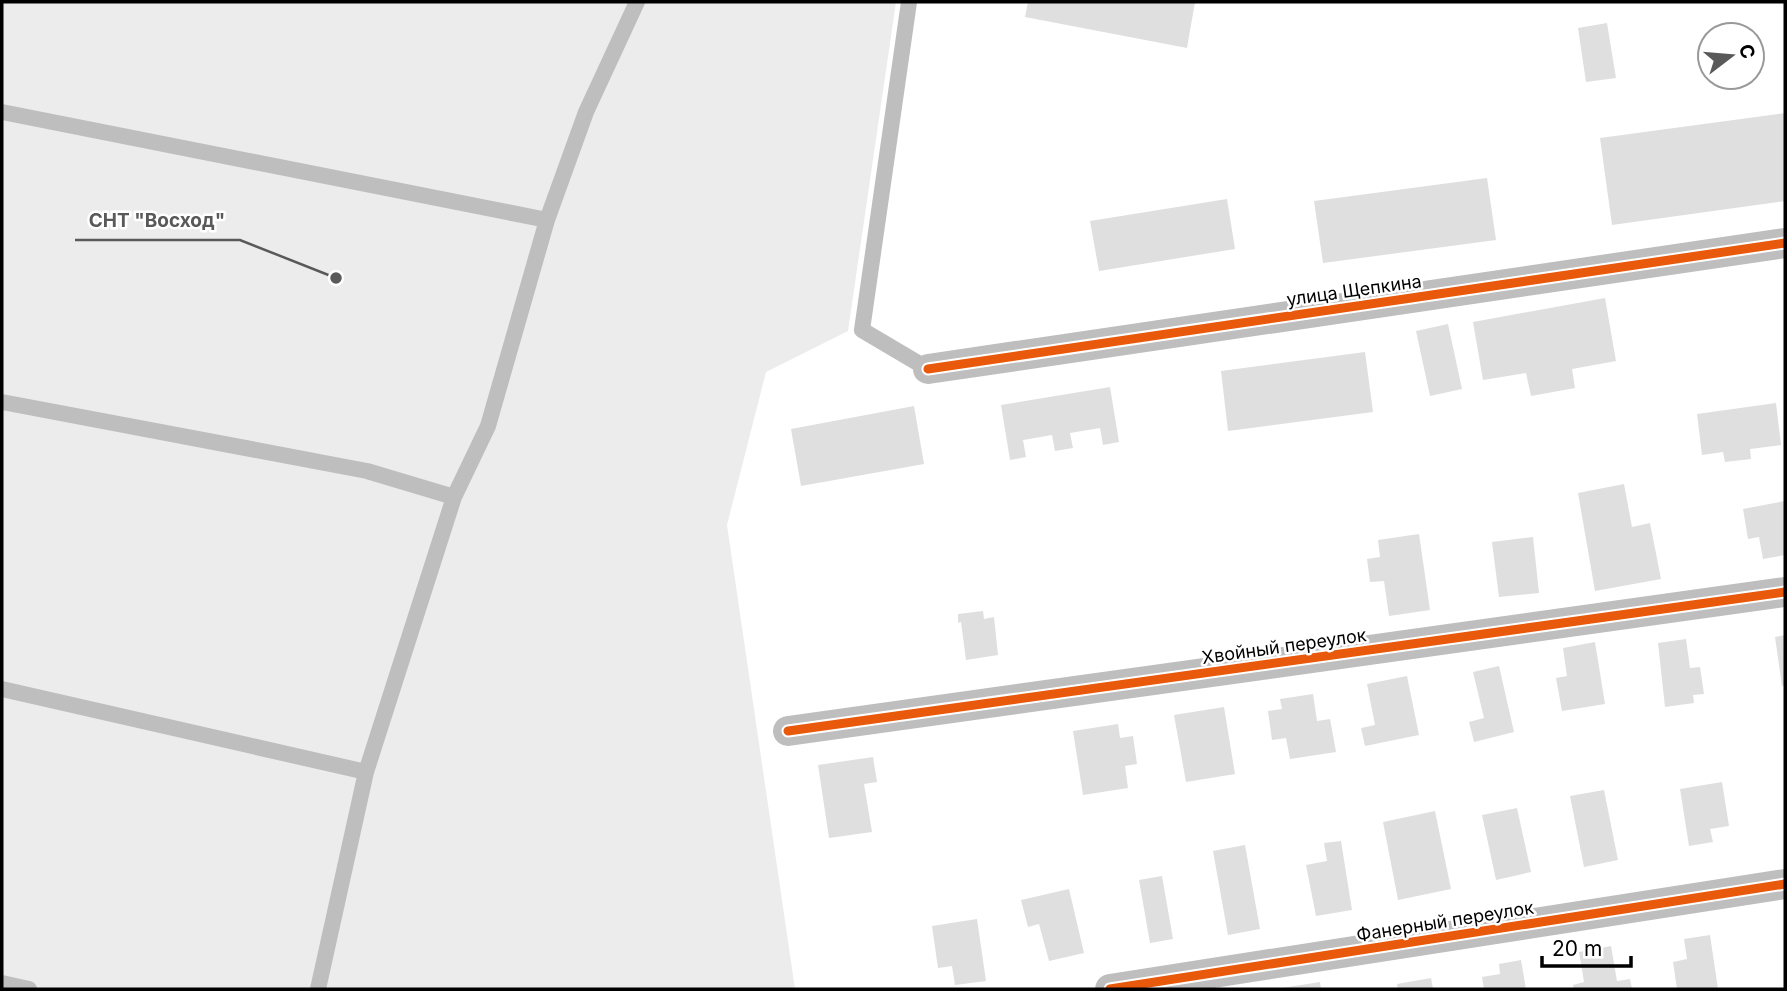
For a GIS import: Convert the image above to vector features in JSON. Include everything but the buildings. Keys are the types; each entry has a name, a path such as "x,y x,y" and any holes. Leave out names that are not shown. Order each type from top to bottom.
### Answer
{"street":[{"name":"улица Щепкина","path":"928,369 1785,243"},
{"name":"Хвойный переулок","path":"788,731 1785,592"},
{"name":"Фанерный переулок","path":"1110,989 1785,884"}],"lane":[{"path":"318,989 366,772 454,497 488,426 547,220 586,112 637,2"},
{"path":"909,2 862,330 928,369"},
{"path":"2,112 547,220"},
{"path":"2,402 367,471 454,497"},
{"path":"2,689 366,772"},
{"path":"2,983 29,989"}],"shaded area":[{"path":"2,2 896,2 848,331 766,372 727,525 795,989 2,989"}],"cycle path":[{"path":"928,369 1785,243"},
{"path":"788,731 1785,592"},
{"path":"1110,989 1785,884"}],"place":[{"name":"СНТ \"Восход\"","path":"336,278"}]}
